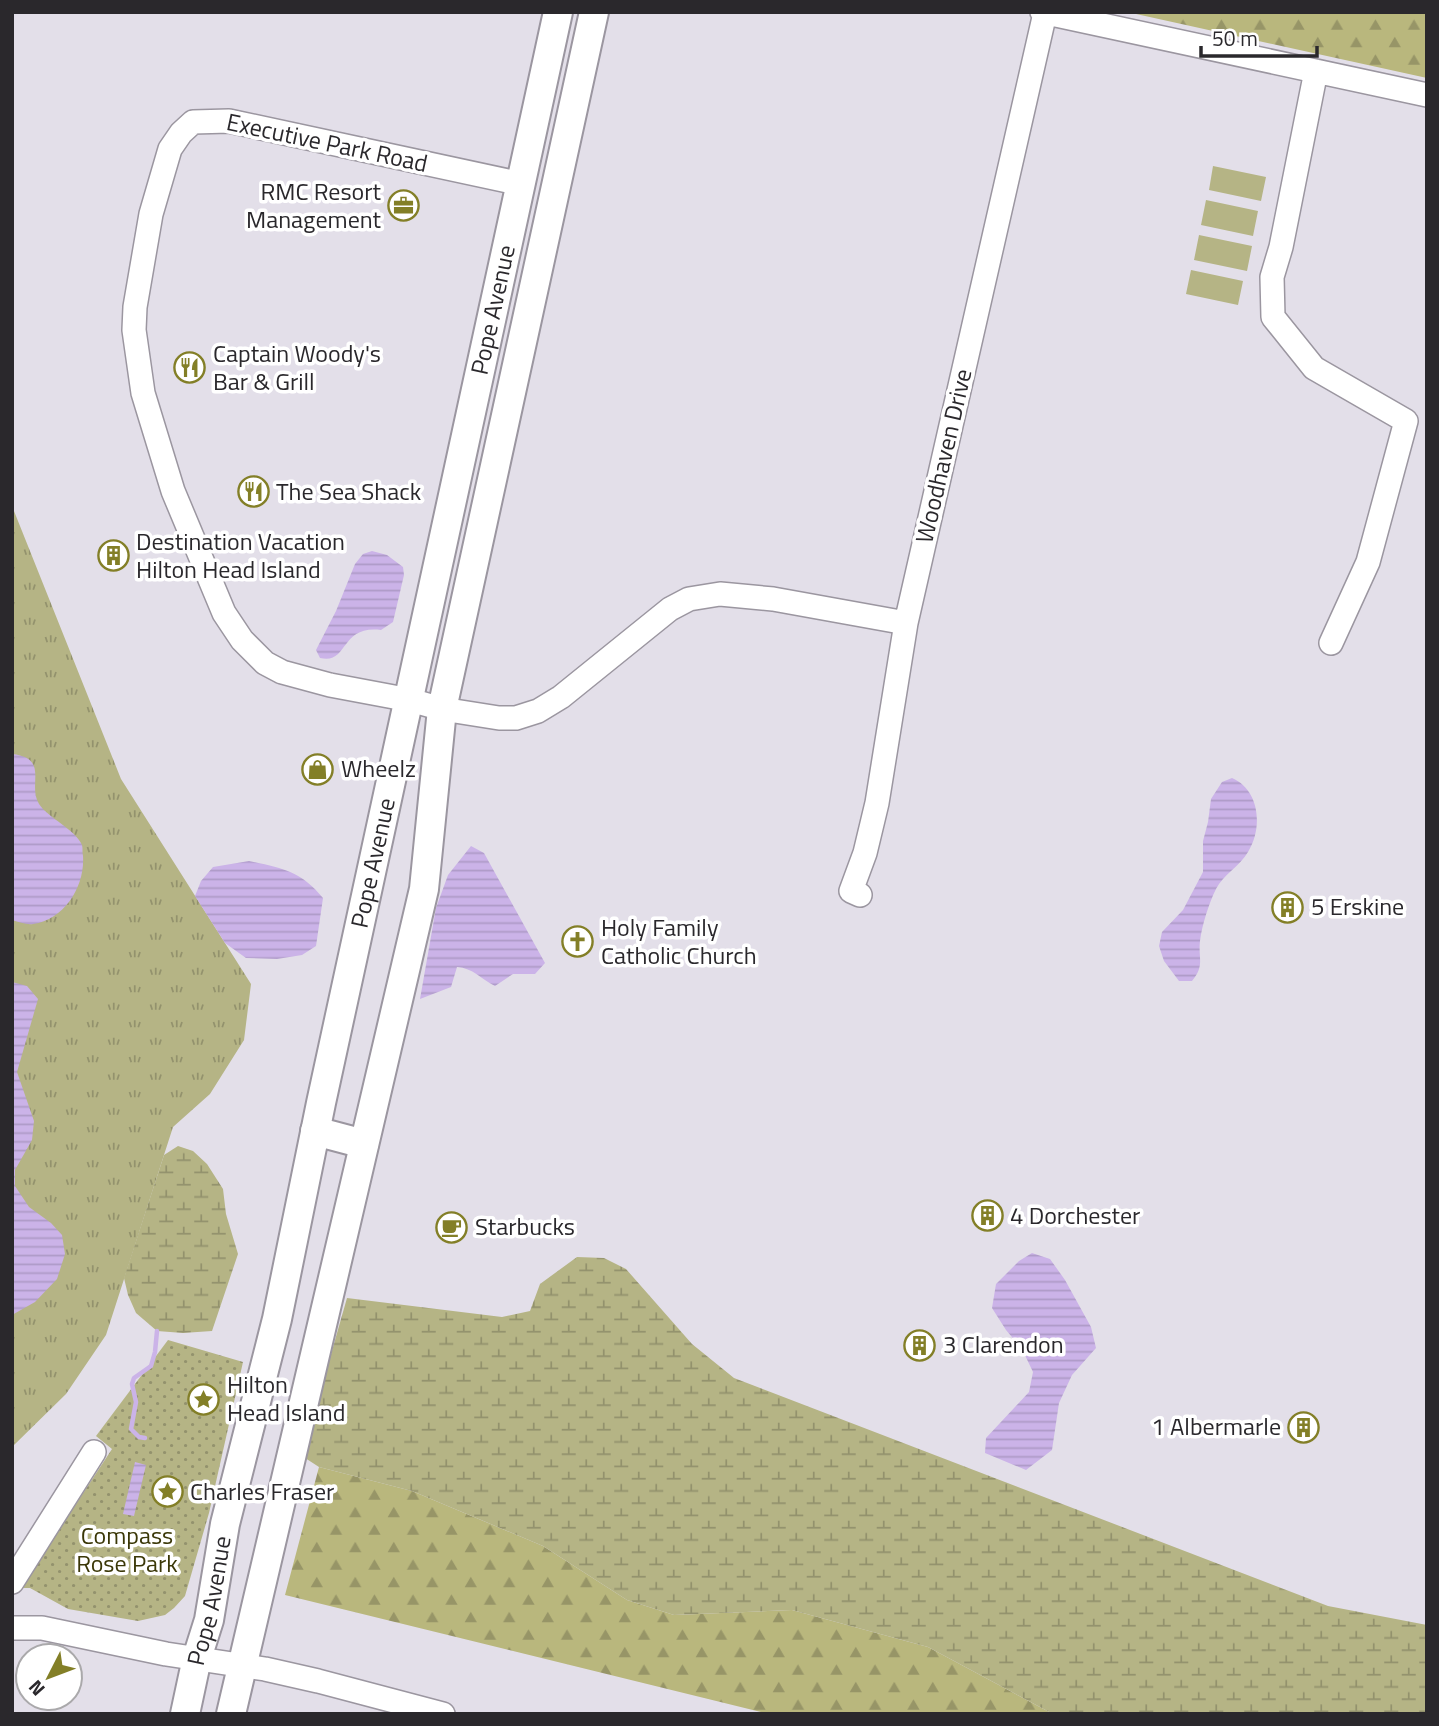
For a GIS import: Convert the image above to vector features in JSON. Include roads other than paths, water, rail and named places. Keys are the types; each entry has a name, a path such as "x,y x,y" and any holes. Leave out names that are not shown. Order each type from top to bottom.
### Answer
{"main road":[{"name":"Pope Avenue","path":"185,1714 197,1658 209,1620 225,1524 278,1319 315,1131 558,12"},
{"name":"Pope Avenue","path":"231,1714 424,889 442,709 594,12"},
{"path":"315,1131 364,1144"}],"street":[{"path":"1044,13 1427,96"},
{"name":"Woodhaven Drive","path":"860,895 851,891 865,853 877,803 906,623 1044,13"},
{"path":"1316,71 1281,247 1272,277 1273,317 1314,369 1406,421 1368,562 1331,643"},
{"name":"Executive Park Road","path":"522,184 229,121 193,122 170,149 152,214 135,307 137,361 143,393 173,491 224,613 242,640 265,663 282,672 330,685 410,699 442,709 516,718 538,711 561,697 670,609 690,599 720,594 773,599 906,623"},
{"path":"12,1582 94,1452"},
{"path":"12,1629 42,1628 166,1654 242,1666 318,1681 443,1714"}],"waterway":[{"path":"145,1438 139,1437 131,1429 136,1402 132,1384 134,1378 151,1366 157,1331"}],"place":[{"name":"RMC Resort Management","path":"404,206"},
{"name":"Captain Woody's Bar & Grill","path":"190,368"},
{"name":"The Sea Shack","path":"253,492"},
{"name":"Destination Vacation Hilton Head Island","path":"113,556"},
{"name":"Wheelz","path":"318,769"},
{"name":"5 Erskine","path":"1288,907"},
{"name":"Holy Family Catholic Church","path":"578,942"},
{"name":"4 Dorchester","path":"987,1216"},
{"name":"Starbucks","path":"452,1227"},
{"name":"3 Clarendon","path":"920,1345"},
{"name":"Hilton Head Island","path":"204,1399"},
{"name":"1 Albermarle","path":"1304,1427"},
{"name":"Charles Fraser","path":"167,1492"}],"park label":[{"name":"Compass Rose Park","path":"127,1550"}]}
